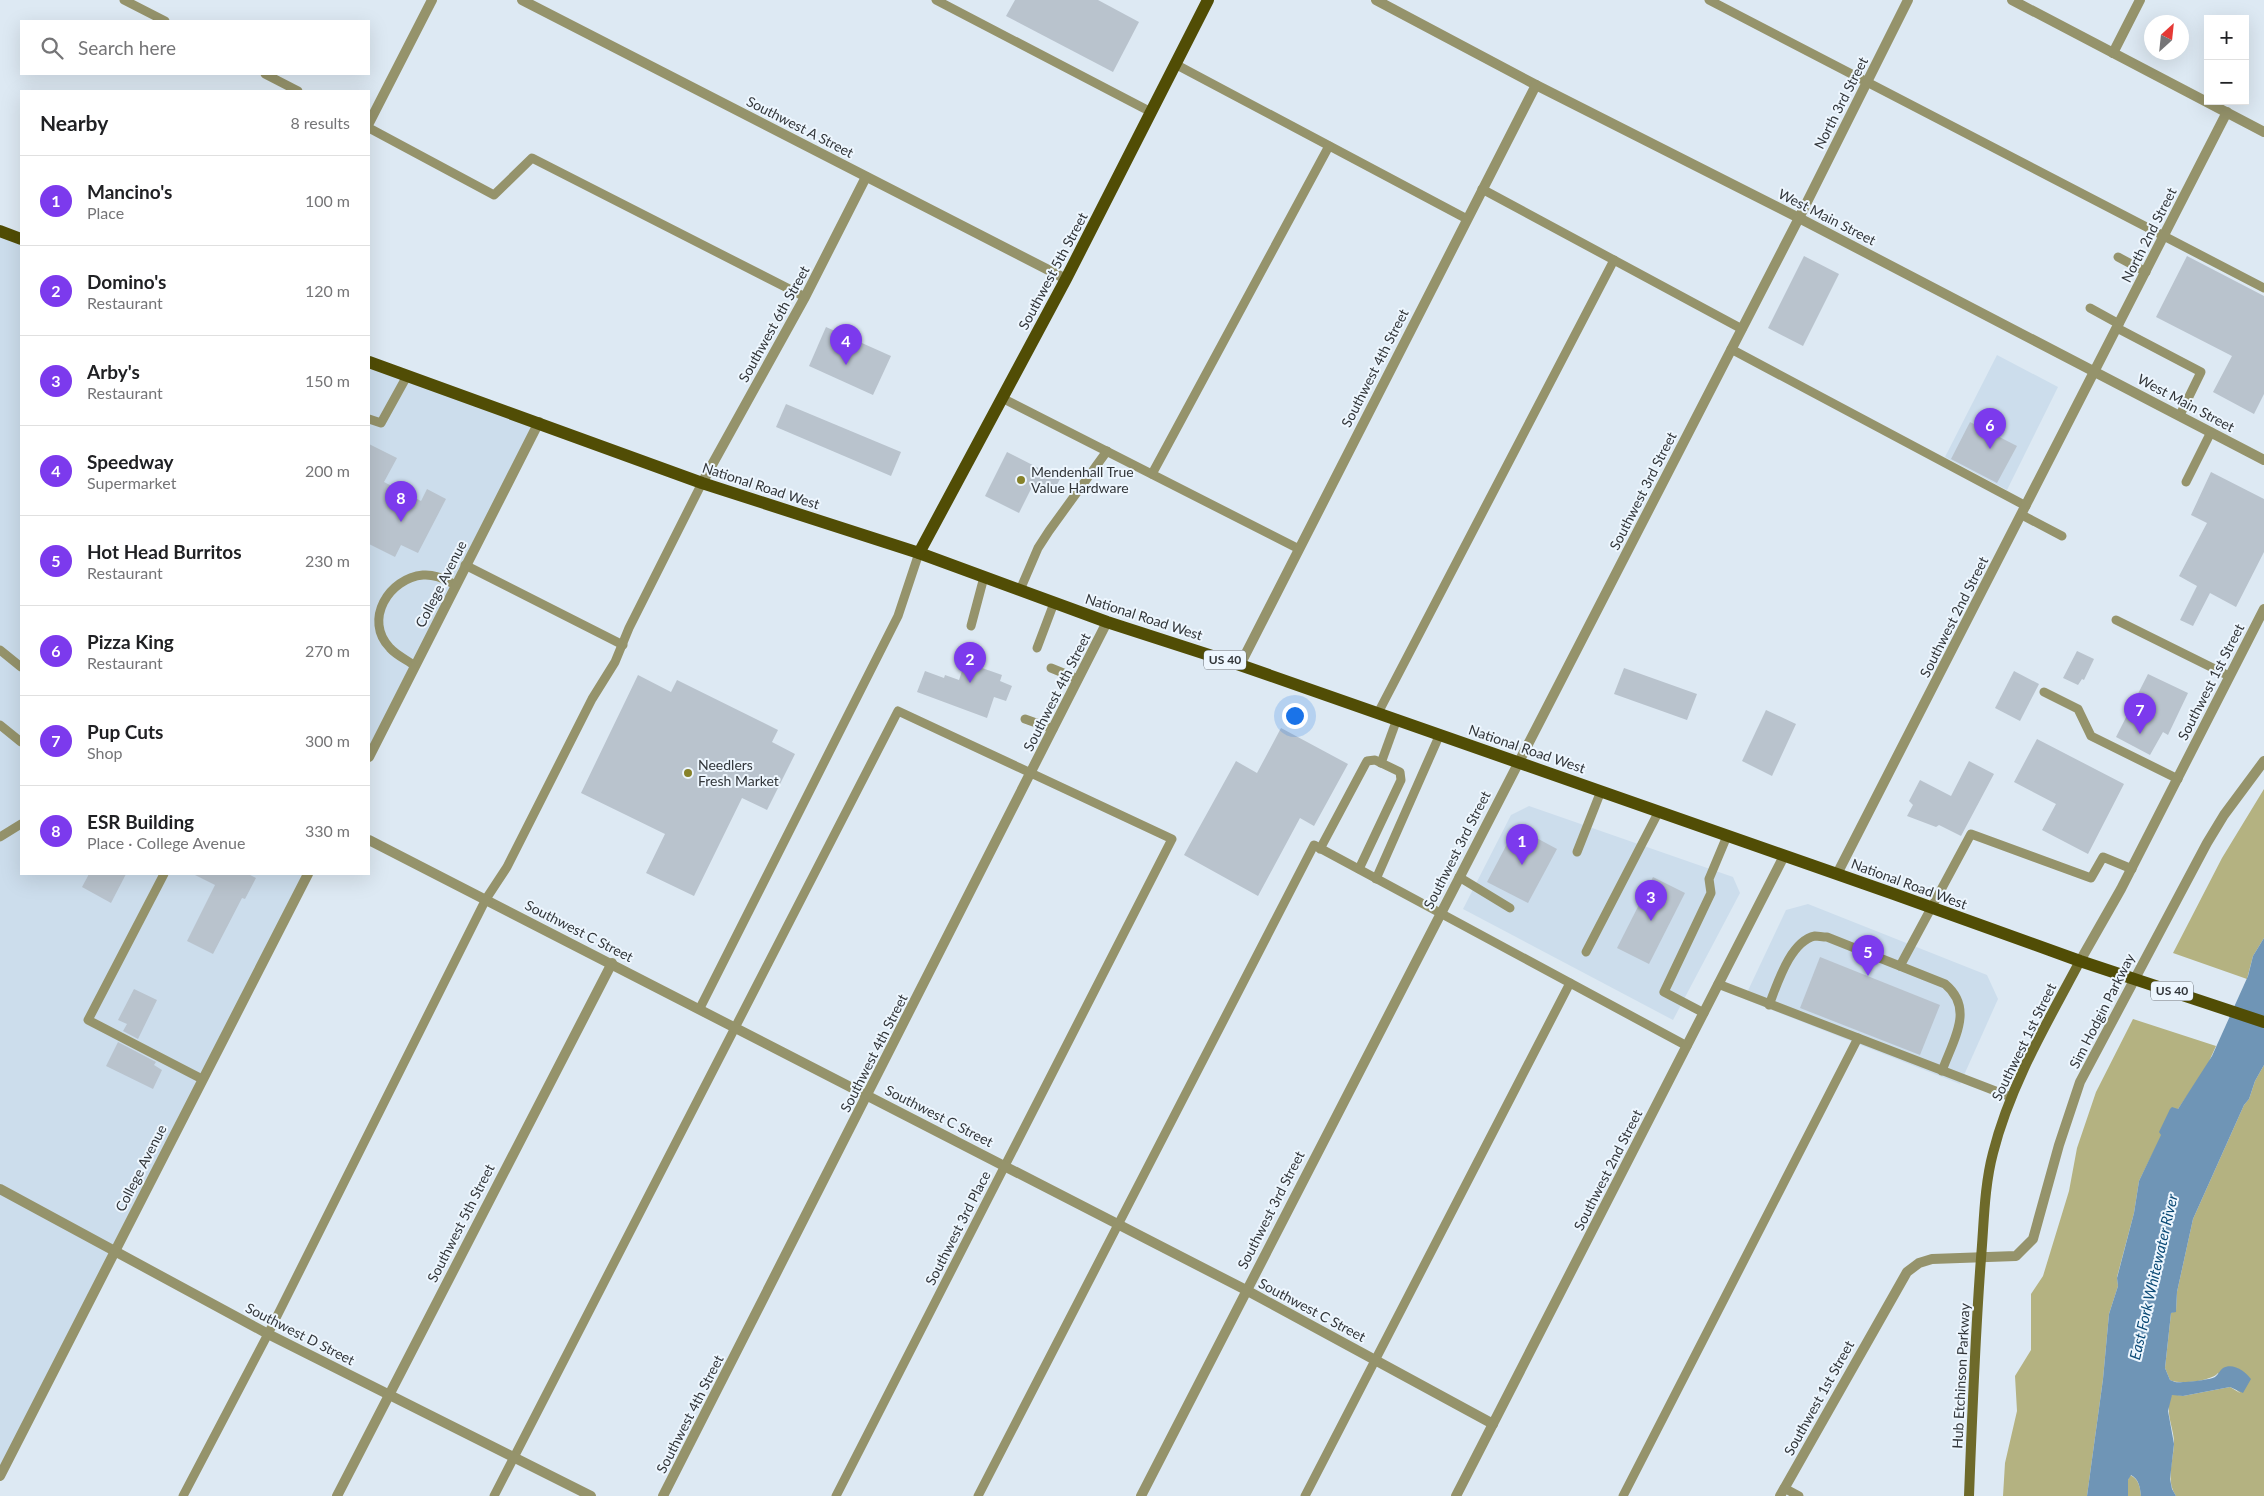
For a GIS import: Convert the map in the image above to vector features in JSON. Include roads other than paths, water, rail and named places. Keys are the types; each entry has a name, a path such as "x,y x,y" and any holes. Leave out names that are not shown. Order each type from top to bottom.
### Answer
{"main road":[{"name":"Southwest 5th Street","path":"919,553 1066,280 1208,0"},
{"path":"0,231 20,239"},
{"name":"National Road West","path":"370,362 702,483 919,553 1107,622 1378,712 2080,961"},
{"name":"US 40","path":"2080,961 2264,1022"}],"street":[{"path":"370,121 432,0"},
{"name":"Southwest A Street","path":"522,0 1066,280"},
{"name":"West Main Street","path":"1376,0 1536,85 1799,218 2264,460"},
{"name":"North 3rd Street","path":"1799,218 1908,0"},
{"path":"2012,0 2264,132"},
{"path":"2112,53 2140,0"},
{"name":"Southwest 4th Street","path":"1240,665 1536,85"},
{"name":"North 2nd Street","path":"2095,371 2227,112"},
{"name":"Southwest 6th Street","path":"702,483 805,297 866,177"},
{"name":"Southwest 3rd Street","path":"1141,1496 1799,218"},
{"name":"Southwest 2nd Street","path":"1837,874 2095,371"},
{"name":"College Avenue","path":"372,745 415,666 538,422"},
{"name":"Southwest 1st Street","path":"1782,1492 1907,1272 1919,1263 1932,1259 1981,1257 1984,1214 1992,1155 2011,1097 2043,1030 2132,869 2264,609"},
{"name":"Southwest 4th Street","path":"663,1496 1107,622"},
{"name":"Sim Hodgin Parkway","path":"1981,1257 2016,1256 2033,1239 2059,1145 2080,1082 2207,842 2242,789 2264,761"},
{"name":"Southwest C Street","path":"370,841 700,1008 1246,1290 1493,1424"},
{"name":"Southwest 2nd Street","path":"1456,1496 1784,856"},
{"name":"College Avenue","path":"0,1476 307,875"},
{"name":"Southwest 5th Street","path":"337,1496 612,963"},
{"name":"Southwest D Street","path":"0,1189 268,1334 591,1496"},
{"name":"Hub Etchinson Parkway","path":"1969,1496 1981,1257"}],"lane":[{"path":"124,0 163,20"},
{"path":"936,0 1151,112"},
{"path":"1709,0 2264,288"},
{"path":"1175,64 1467,219"},
{"path":"267,75 296,90"},
{"path":"370,129 494,195 532,158 805,297"},
{"path":"1152,474 1329,146"},
{"path":"1482,189 1742,328"},
{"path":"2118,257 2146,272"},
{"path":"1378,712 1614,260"},
{"path":"2090,308 2118,326 2201,372 2180,416"},
{"path":"1731,349 2024,511 2062,536"},
{"path":"370,419 381,423 407,376"},
{"path":"1002,398 1299,549"},
{"path":"2186,482 2212,432"},
{"path":"1020,590 1038,548 1107,451"},
{"path":"183,1496 268,1334 486,899 507,867 592,699 623,645 628,628 702,483"},
{"path":"700,1008 898,616 919,553"},
{"path":"465,565 623,645"},
{"path":"415,666 389,648 379,628 378,614 385,598 399,582 424,575 436,576 456,585"},
{"path":"971,626 984,577"},
{"path":"1037,648 1054,603"},
{"path":"2116,620 2230,676"},
{"path":"0,650 20,666"},
{"path":"1051,668 1078,679"},
{"path":"2044,692 2078,709 2091,736 2178,779"},
{"path":"494,1496 898,711 1031,773"},
{"path":"1381,762 1397,719"},
{"path":"1025,720 1053,729"},
{"path":"0,725 20,741"},
{"path":"1376,879 1440,734"},
{"path":"1320,849 1365,764 1371,760 1381,762 1400,772 1402,777 1359,870"},
{"name":"Southwest 3rd Place","path":"836,1496 1172,839 1031,773"},
{"path":"1577,852 1601,791"},
{"path":"1586,952 1659,812"},
{"path":"0,837 20,825"},
{"path":"1900,966 1971,834 2091,878 2103,857 2132,869"},
{"path":"1704,1013 1664,992 1711,893 1709,879 1727,836"},
{"path":"978,1496 1314,845 1687,1046"},
{"path":"163,875 88,1020 202,1079"},
{"path":"1459,877 1510,908"},
{"path":"1769,1005 1793,952 1814,936 1827,937 1945,984 1955,993 1961,1005 1960,1023 1942,1071"},
{"path":"1305,1496 1570,983"},
{"path":"1718,984 2011,1097"},
{"path":"1623,1496 1858,1038"},
{"path":"1782,1492 1799,1496"}],"water":[{"name":"East Fork Whitewater River","path":"2264,938 2264,1065 2193,1219 2177,1292 2176,1312 2171,1313 2165,1368 2170,1380 2175,1382 2212,1378 2227,1366 2243,1371 2251,1379 2243,1393 2230,1387 2183,1396 2172,1395 2168,1411 2174,1444 2170,1479 2176,1496 2141,1496 2140,1486 2131,1475 2128,1480 2128,1496 2087,1496 2103,1379 2109,1314 2118,1286 2117,1278 2134,1213 2139,1181 2161,1135 2159,1132 2170,1109 2172,1107 2178,1109 2212,1056 2248,976 2253,956"}],"place":[{"name":"Speedway","path":"846,365"},
{"name":"Pizza King","path":"1990,449"},
{"name":"Mendenhall True Value Hardware","path":"1021,480"},
{"name":"ESR Building","path":"401,522"},
{"name":"Domino's","path":"970,683"},
{"name":"Pup Cuts","path":"2140,734"},
{"name":"Needlers Fresh Market","path":"688,773"},
{"name":"Mancino's","path":"1522,865"},
{"name":"Arby's","path":"1651,921"},
{"name":"Hot Head Burritos","path":"1868,976"}]}
